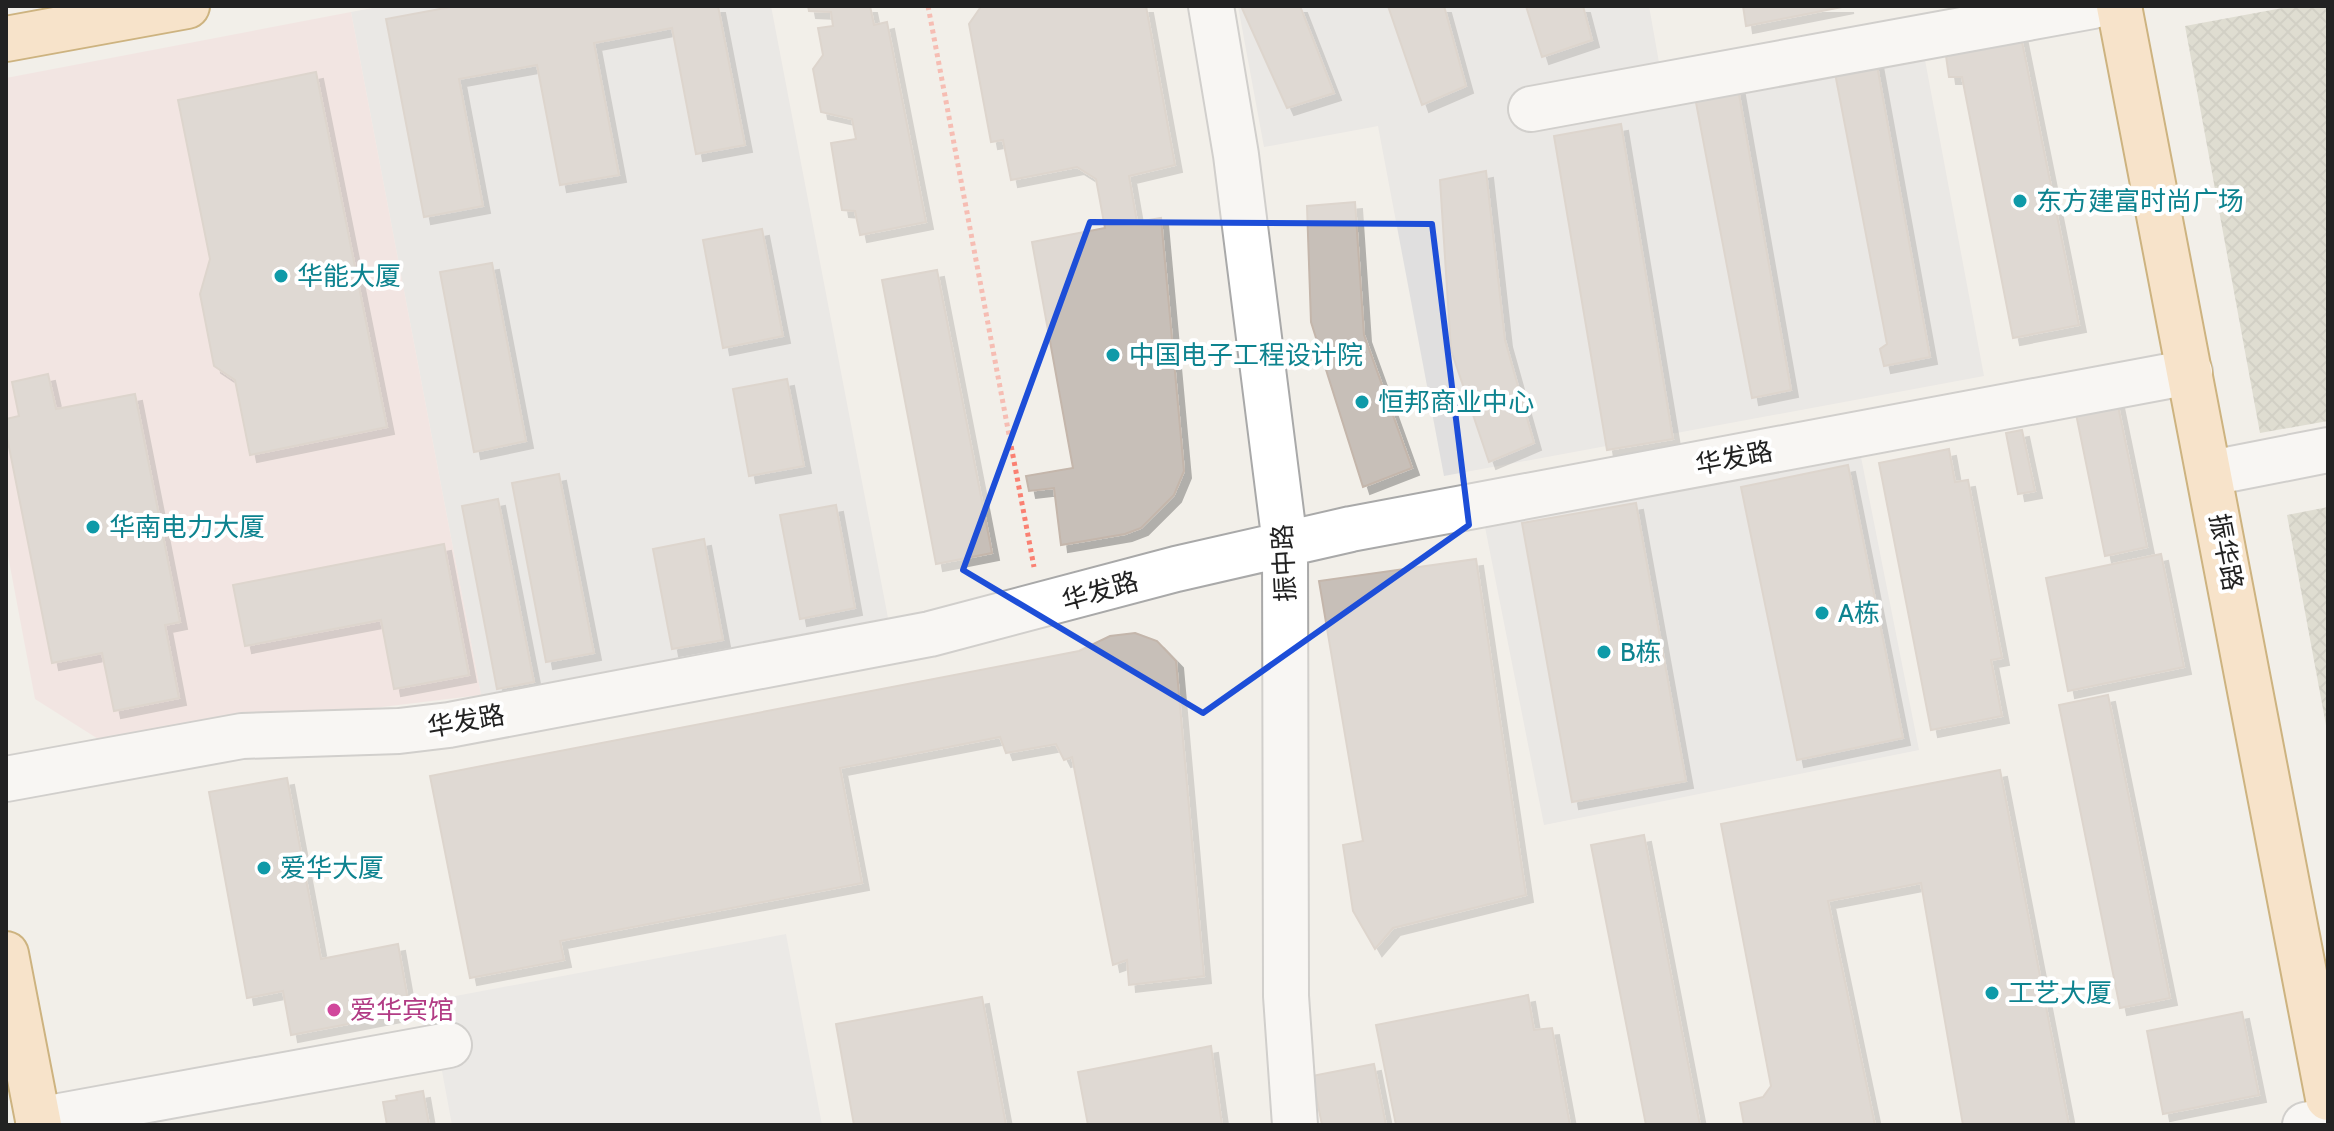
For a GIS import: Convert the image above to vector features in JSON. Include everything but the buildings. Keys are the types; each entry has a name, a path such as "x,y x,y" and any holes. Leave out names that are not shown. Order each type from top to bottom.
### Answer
{"main road":[{"path":"6,9 22,6"},
{"path":"6,39 187,6"},
{"name":"振华路","path":"2119,6 2211,473 2327,1096"},
{"path":"6,954 39,1122"}],"street":[{"name":"振中路","path":"1211,6 1236,155 1285,544 1286,996 1295,1125"},
{"path":"1531,109 2093,6"},
{"name":"华发路","path":"6,779 255,735 399,731 449,725 930,634 1041,608 1176,569 1285,544 2190,372"},
{"path":"2211,473 2328,450"},
{"path":"39,1122 449,1045"},
{"path":"2305,1125 2327,1096"}],"path":[{"path":"928,6 1041,608"}],"highlighted area":[{"path":"1090,222 1432,224 1469,525 1203,713 963,570"}],"shaded area":[{"path":"384,6 771,6 888,618 481,695 351,12"},
{"path":"1238,6 1649,6 1664,91 1922,44 1984,376 1444,476 1378,126 1264,147"},
{"path":"2294,6 2328,6 2328,421 2260,433 2185,26"},
{"path":"351,12 481,695 250,723 114,749 35,699 6,545 6,78"},
{"path":"1860,452 1919,750 1544,825 1485,527"},
{"path":"2328,507 2328,736 2287,515"},
{"path":"786,934 822,1125 452,1125 429,1001"}],"place":[{"name":"东方建富时尚广场","path":"2020,201"},
{"name":"华能大厦","path":"281,276"},
{"name":"中国电子工程设计院","path":"1113,355"},
{"name":"恒邦商业中心","path":"1362,402"},
{"name":"华南电力大厦","path":"93,527"},
{"name":"A栋","path":"1822,613"},
{"name":"B栋","path":"1604,652"},
{"name":"爱华大厦","path":"264,868"},
{"name":"工艺大厦","path":"1992,993"},
{"name":"爱华宾馆","path":"334,1010"}]}
